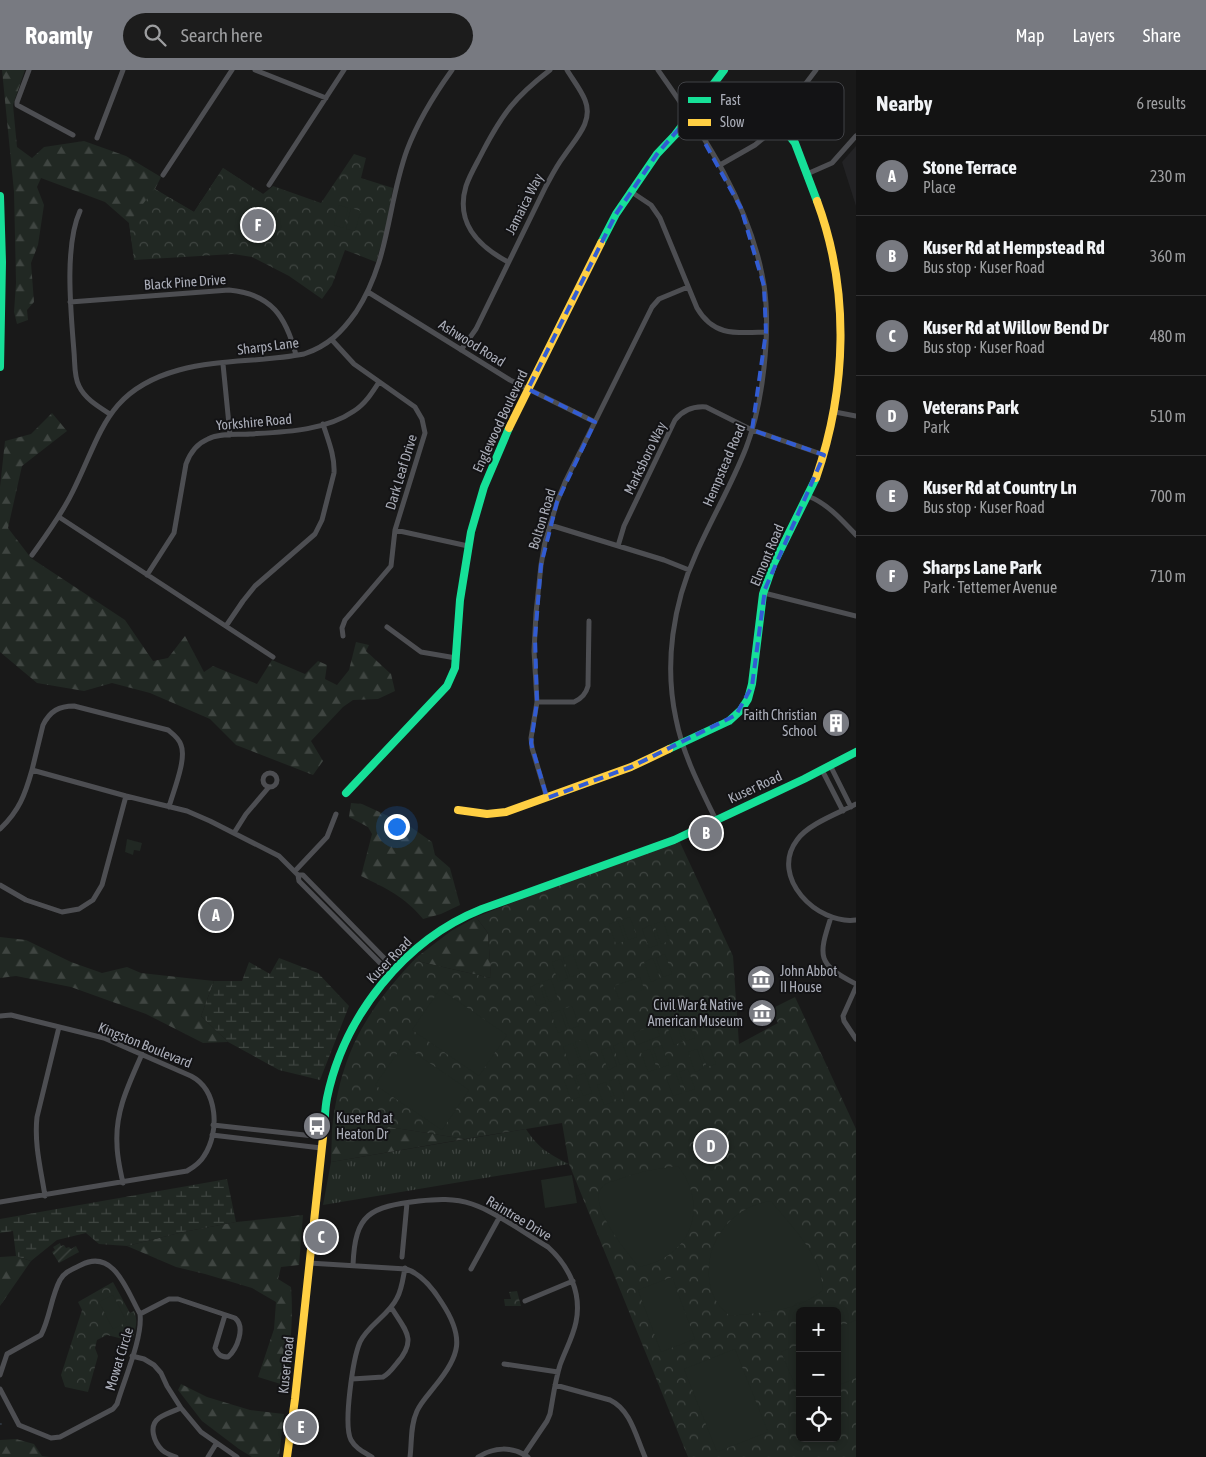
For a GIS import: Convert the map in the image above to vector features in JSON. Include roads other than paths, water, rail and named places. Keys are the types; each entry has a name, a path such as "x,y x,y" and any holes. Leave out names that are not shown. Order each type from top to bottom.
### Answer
{"main road":[{"name":"Englewood Boulevard","path":"715,82 724,70"},
{"name":"Englewood Boulevard","path":"346,793 442,693 452,677 456,658 460,600 468,546 477,509 492,465 594,255 630,191 657,154 678,130"},
{"name":"Elmont Road","path":"458,810 487,814 506,812 631,767 729,721 747,701 752,686 758,623 764,593 770,575 808,496 824,455 835,412 842,354 840,309 827,234 807,174 793,140"},
{"path":"0,196 2,270 0,367"},
{"name":"Kuser Road","path":"287,1457 295,1399 322,1137 331,1081 343,1046 363,1009 390,968 425,940 462,918 520,894 664,844 822,770 856,752"}],"street":[{"path":"29,70 17,102 18,105 73,135"},
{"path":"97,138 123,70"},
{"path":"163,175 232,70"},
{"path":"255,70 326,98"},
{"path":"269,185 344,70"},
{"name":"Sharps Lane","path":"32,555 59,517 74,490 98,434 110,414 131,393 154,380 180,370 296,355 312,351 332,340 348,324 368,292 376,272 385,245 397,186 408,149 423,114 452,70"},
{"path":"508,262 484,248 472,234 465,216 465,188 475,166 506,111 525,90 550,70"},
{"name":"Jamaica Way","path":"461,350 476,329 557,166 583,129 587,115 585,100 567,70"},
{"name":"Hempstead Road","path":"658,70 678,99"},
{"path":"807,82 816,70"},
{"path":"807,174 832,163 856,136"},
{"name":"Hempstead Road","path":"705,140 720,165 741,208 759,263 764,286 766,332 759,400 752,430 739,465 689,570 678,604 671,662 673,702 682,743 694,774 716,820"},
{"path":"720,165 761,140"},
{"path":"630,191 651,205 660,218 700,314 712,326 726,332 766,332"},
{"path":"80,211 74,227 70,302 77,380 79,387 88,398 110,414"},
{"name":"Bolton Road","path":"547,798 531,744 537,702 534,651 536,613 541,565 550,525 566,480 652,307 659,299 688,287"},
{"name":"Black Pine Drive","path":"70,302 229,290 238,291 258,297 280,316 290,334 296,355"},
{"name":"Ashwood Road","path":"368,292 510,380 595,422"},
{"name":"Dark Leaf Drive","path":"332,340 354,364 415,407 424,425 424,439 395,530 391,566 345,620 342,628 343,636"},
{"path":"223,364 230,435"},
{"name":"Yorkshire Road","path":"148,575 174,534 188,457 203,441 216,436 292,430 323,424 356,410 368,399 379,382"},
{"name":"Marksboro Way","path":"618,546 624,526 671,429 682,413 693,407 706,408 752,430 824,455"},
{"path":"835,412 856,416"},
{"path":"226,626 255,586 311,539 320,528 334,464 323,424"},
{"path":"808,496 825,504 856,535"},
{"path":"59,517 273,656"},
{"path":"550,525 664,560 689,570"},
{"path":"395,530 468,546"},
{"path":"764,593 856,616"},
{"path":"537,702 574,702 579,700 587,691 589,620"},
{"path":"387,627 421,652 456,658"},
{"path":"0,829 12,818 21,804 46,718 55,709 64,706 74,706 168,730 178,739 182,746 182,758 169,807"},
{"path":"830,765 854,805 801,835 792,847 789,862 791,878 800,894 818,910 831,917 843,920 856,920"},
{"path":"32,770 186,811 202,817 279,856 297,873 303,875 387,961 390,968"},
{"path":"822,770 843,810"},
{"path":"234,833 246,814 269,787"},
{"path":"0,885 26,900 62,912 79,909 93,900 102,885 126,796"},
{"path":"297,873 327,837 336,814"},
{"path":"297,873 299,881 340,923 383,966 390,968"},
{"path":"831,917 822,949 825,961 832,970 856,986 843,1016 844,1021 856,1039"},
{"path":"340,923 344,918"},
{"name":"Kingston Boulevard","path":"0,1016 11,1016 104,1038 191,1076 201,1082 206,1088 212,1102 213,1125 208,1150 194,1167 187,1171 0,1202"},
{"path":"45,1196 37,1149 36,1128 59,1027"},
{"path":"123,1183 117,1145 118,1119 125,1093 142,1054"},
{"path":"213,1125 322,1137"},
{"path":"212,1135 322,1148"},
{"name":"Raintree Drive","path":"353,1265 355,1238 362,1223 368,1216 381,1208 407,1202 437,1199 455,1200 481,1207 548,1247 557,1255 573,1281 577,1302 576,1322 558,1372 547,1421 526,1456"},
{"path":"402,1257 407,1202"},
{"path":"471,1269 500,1218"},
{"name":"Mowat Circle","path":"0,1375 8,1354 41,1335 58,1282 66,1272 94,1260 112,1266 118,1273 140,1314 141,1327 117,1404 113,1408 55,1438 18,1425 0,1389"},
{"path":"309,1263 405,1268 416,1274 438,1297 452,1322 457,1338 455,1356 452,1364 417,1412 412,1430 410,1457"},
{"path":"372,1457 356,1446 349,1435 352,1379 360,1342 391,1306 400,1291 405,1268"},
{"path":"525,1301 573,1281"},
{"path":"140,1314 169,1298 178,1299 236,1318 240,1322 241,1329 233,1353 228,1357 218,1354 215,1348 225,1315"},
{"path":"352,1379 383,1377 387,1375 406,1352 409,1342 408,1336 391,1306"},
{"path":"132,1356 144,1359 154,1365 162,1373 167,1386 181,1408 200,1432 237,1457"},
{"path":"504,1364 558,1372"},
{"path":"555,1385 617,1403 627,1414 645,1457"},
{"path":"176,1457 163,1452 152,1434 152,1428 159,1418 181,1408"},
{"path":"208,1457 216,1444"},
{"path":"478,1457 487,1452 500,1449 517,1451 526,1456"}],"place":[{"name":"Sharps Lane Park","path":"258,225"},
{"name":"Faith Christian School","path":"836,723"},
{"name":"Kuser Rd at Hempstead Rd","path":"706,833"},
{"name":"Stone Terrace","path":"216,915"},
{"name":"John Abbot II House","path":"761,979"},
{"name":"Civil War & Native American Museum","path":"762,1013"},
{"name":"Kuser Rd at Heaton Dr","path":"317,1126"},
{"name":"Veterans Park","path":"711,1146"},
{"name":"Kuser Rd at Willow Bend Dr","path":"321,1237"},
{"name":"Kuser Rd at Country Ln","path":"301,1427"}]}
